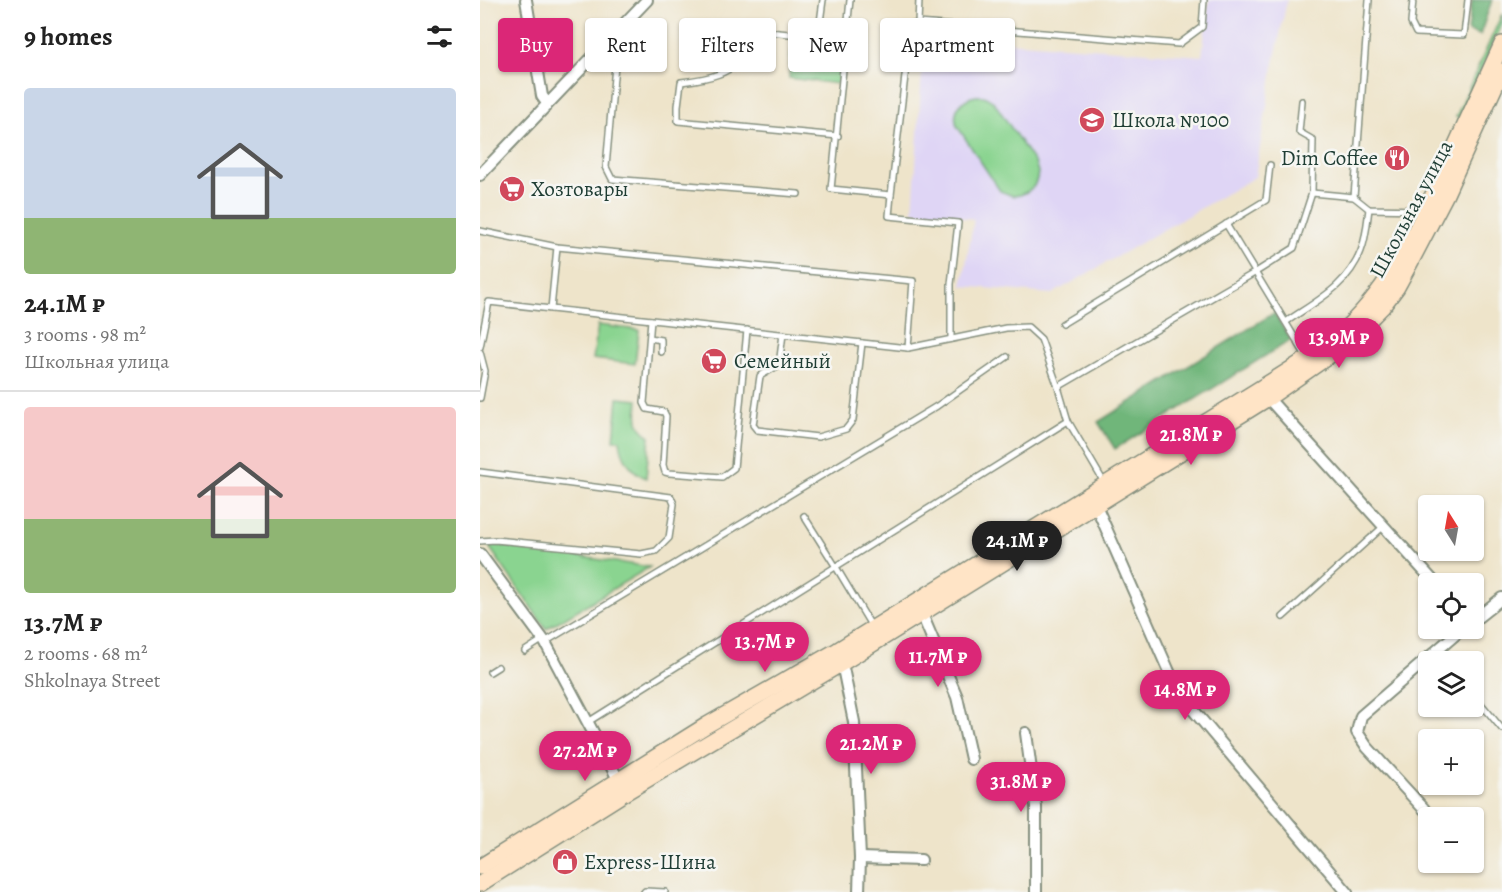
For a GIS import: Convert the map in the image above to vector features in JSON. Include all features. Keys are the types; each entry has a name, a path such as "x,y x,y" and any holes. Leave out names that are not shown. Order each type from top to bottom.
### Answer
{"main road":[{"path":"480,884 707,725 1108,490 1307,358 1347,327 1387,280 1425,210 1502,44"},
{"name":"Школьная улица","path":"1108,490 1268,398 1343,345 1370,320 1396,287 1414,258 1502,71"},
{"path":"480,867 842,663 1093,499"}],"street":[{"path":"526,0 542,96 547,103"},
{"path":"630,18 647,0"},
{"path":"480,175 585,64"},
{"path":"1268,398 1426,573"},
{"path":"1093,499 1178,692 1347,892"},
{"path":"480,554 544,641 623,786"},
{"path":"1484,612 1502,598"},
{"path":"921,612 957,697 971,759"},
{"path":"1422,807 1367,747 1357,732 1361,716 1450,639"},
{"path":"842,663 854,722 860,858 859,892"},
{"path":"1026,733 1036,807 1036,892"},
{"path":"860,858 921,860"}],"lane":[{"path":"823,0 818,37 750,30 746,50 735,67 704,79 681,82 678,121 838,136"},
{"path":"850,0 831,189 891,195"},
{"path":"918,18 919,0"},
{"path":"1015,31 1179,44 1202,27 1204,0"},
{"path":"1354,197 1369,0"},
{"path":"1413,0 1411,23 1416,33 1464,35 1468,0"},
{"path":"614,72 606,166 612,179 798,194"},
{"path":"905,72 889,216 957,223 951,284 951,339"},
{"path":"1058,387 1294,248 1312,193 1313,140 1299,132 1302,101"},
{"path":"1062,324 1266,200 1269,165"},
{"path":"1312,193 1354,197 1370,209 1425,210"},
{"path":"1286,322 1335,289 1351,271 1362,249 1370,209"},
{"path":"1226,224 1307,358"},
{"path":"480,231 557,247 913,280 908,348"},
{"path":"551,309 557,247"},
{"path":"480,347 489,302 908,348 1006,328 1028,327 1041,339 1068,421 1108,490"},
{"path":"651,320 644,403 647,409 664,412 666,416 663,469 669,474 722,477 731,471 735,464 747,330"},
{"path":"783,334 779,365 760,375 753,425 757,430 818,437 846,429 854,420 862,343"},
{"path":"650,338 661,340 661,352"},
{"path":"480,352 485,371 480,398"},
{"path":"525,651 937,406 1007,357"},
{"path":"588,723 1068,421"},
{"path":"480,472 671,497 674,504 669,538 656,551 641,554 495,540 480,541"},
{"path":"804,516 872,628"},
{"path":"1283,617 1384,526"},
{"path":"490,672 498,667"},
{"path":"1484,707 1502,729"},
{"path":"644,892 665,892"}],"shaded area":[{"name":"Школа №100","path":"1209,0 1287,0 1255,177 1052,294 962,286 974,219 913,212 922,72 1015,72 1015,43 1202,56"}],"green space":[{"path":"1472,0 1492,0 1480,35 1468,31"},
{"path":"1502,14 1502,24 1460,118 1456,117"},
{"path":"789,72 839,72 838,84 789,78"},
{"path":"976,96 984,96 994,102 1036,165 1037,179 1034,186 1027,192 1013,196 1000,191 957,126 956,115 959,106"},
{"path":"1274,313 1291,340 1115,449 1098,422"},
{"path":"598,325 639,330 635,364 593,359"},
{"path":"618,398 638,400 639,425 650,436 646,478 628,463 622,452 620,440 614,440"},
{"path":"492,544 650,567 546,629 490,548"}],"place":[{"name":"Школа №100","path":"1092,120"},
{"name":"Dim Coffee","path":"1397,158"},
{"name":"Хозтовары","path":"512,189"},
{"name":"Семейный","path":"714,361"},
{"name":"Express-Шина","path":"565,862"}]}
